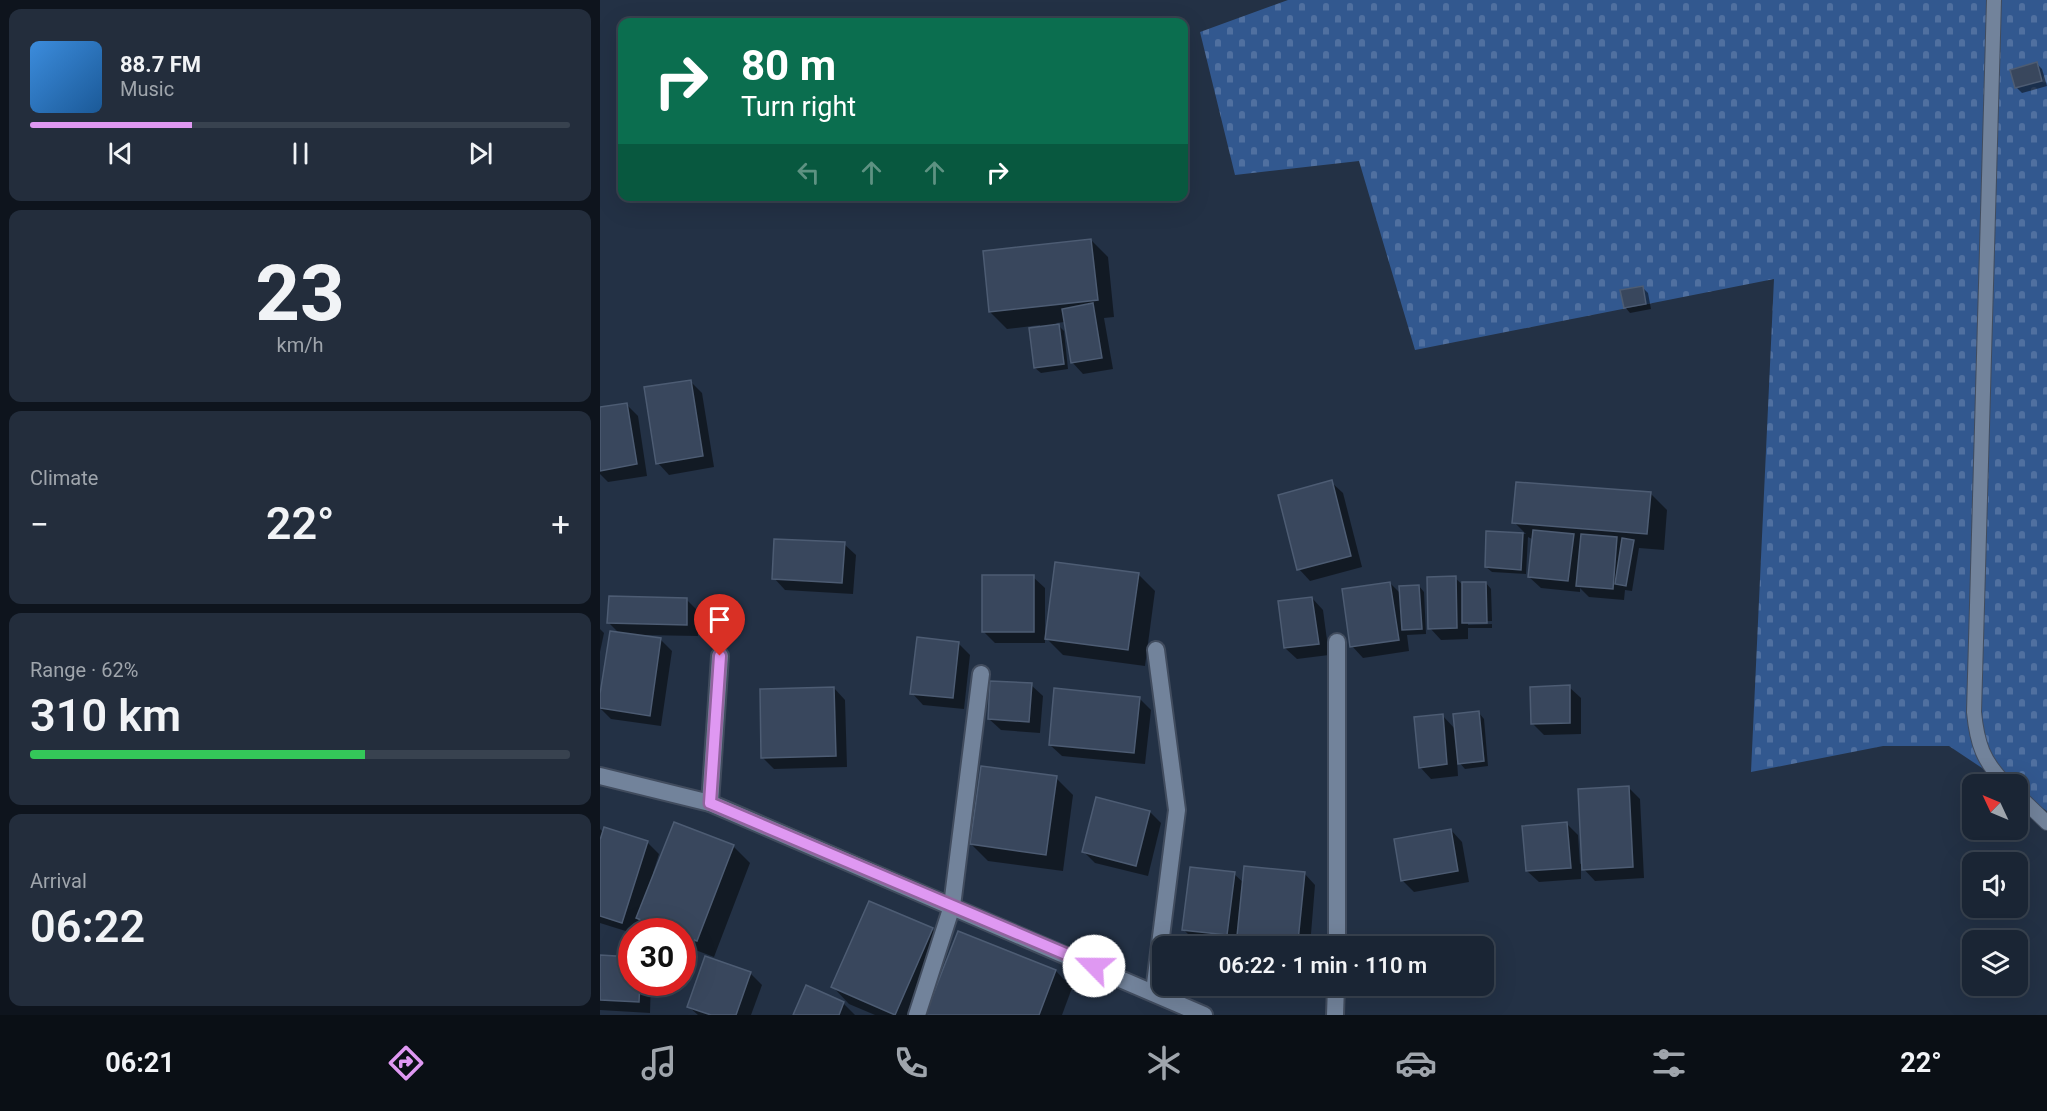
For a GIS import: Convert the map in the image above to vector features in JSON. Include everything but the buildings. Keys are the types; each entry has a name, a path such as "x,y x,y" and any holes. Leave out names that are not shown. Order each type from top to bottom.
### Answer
{"street":[{"path":"1336,936 1337,642"},
{"path":"1156,650 1178,810 1161,936"},
{"path":"710,803 720,656"},
{"path":"917,1015 952,906 981,674"},
{"path":"600,776 710,803 1152,991"},
{"path":"1163,996 1204,1015"},
{"path":"1335,1015 1336,996"}],"lane":[{"path":"1994,0 1974,712 1977,739 1995,774"},
{"path":"2028,805 2047,823"}],"green space":[{"path":"1288,0 2047,0 2047,811 2028,799 2028,774 1991,774 1949,746 1883,746 1751,772 1774,279 1415,350 1359,161 1235,175 1200,32"}],"route":[{"path":"720,656 710,803 1094,966"}]}
